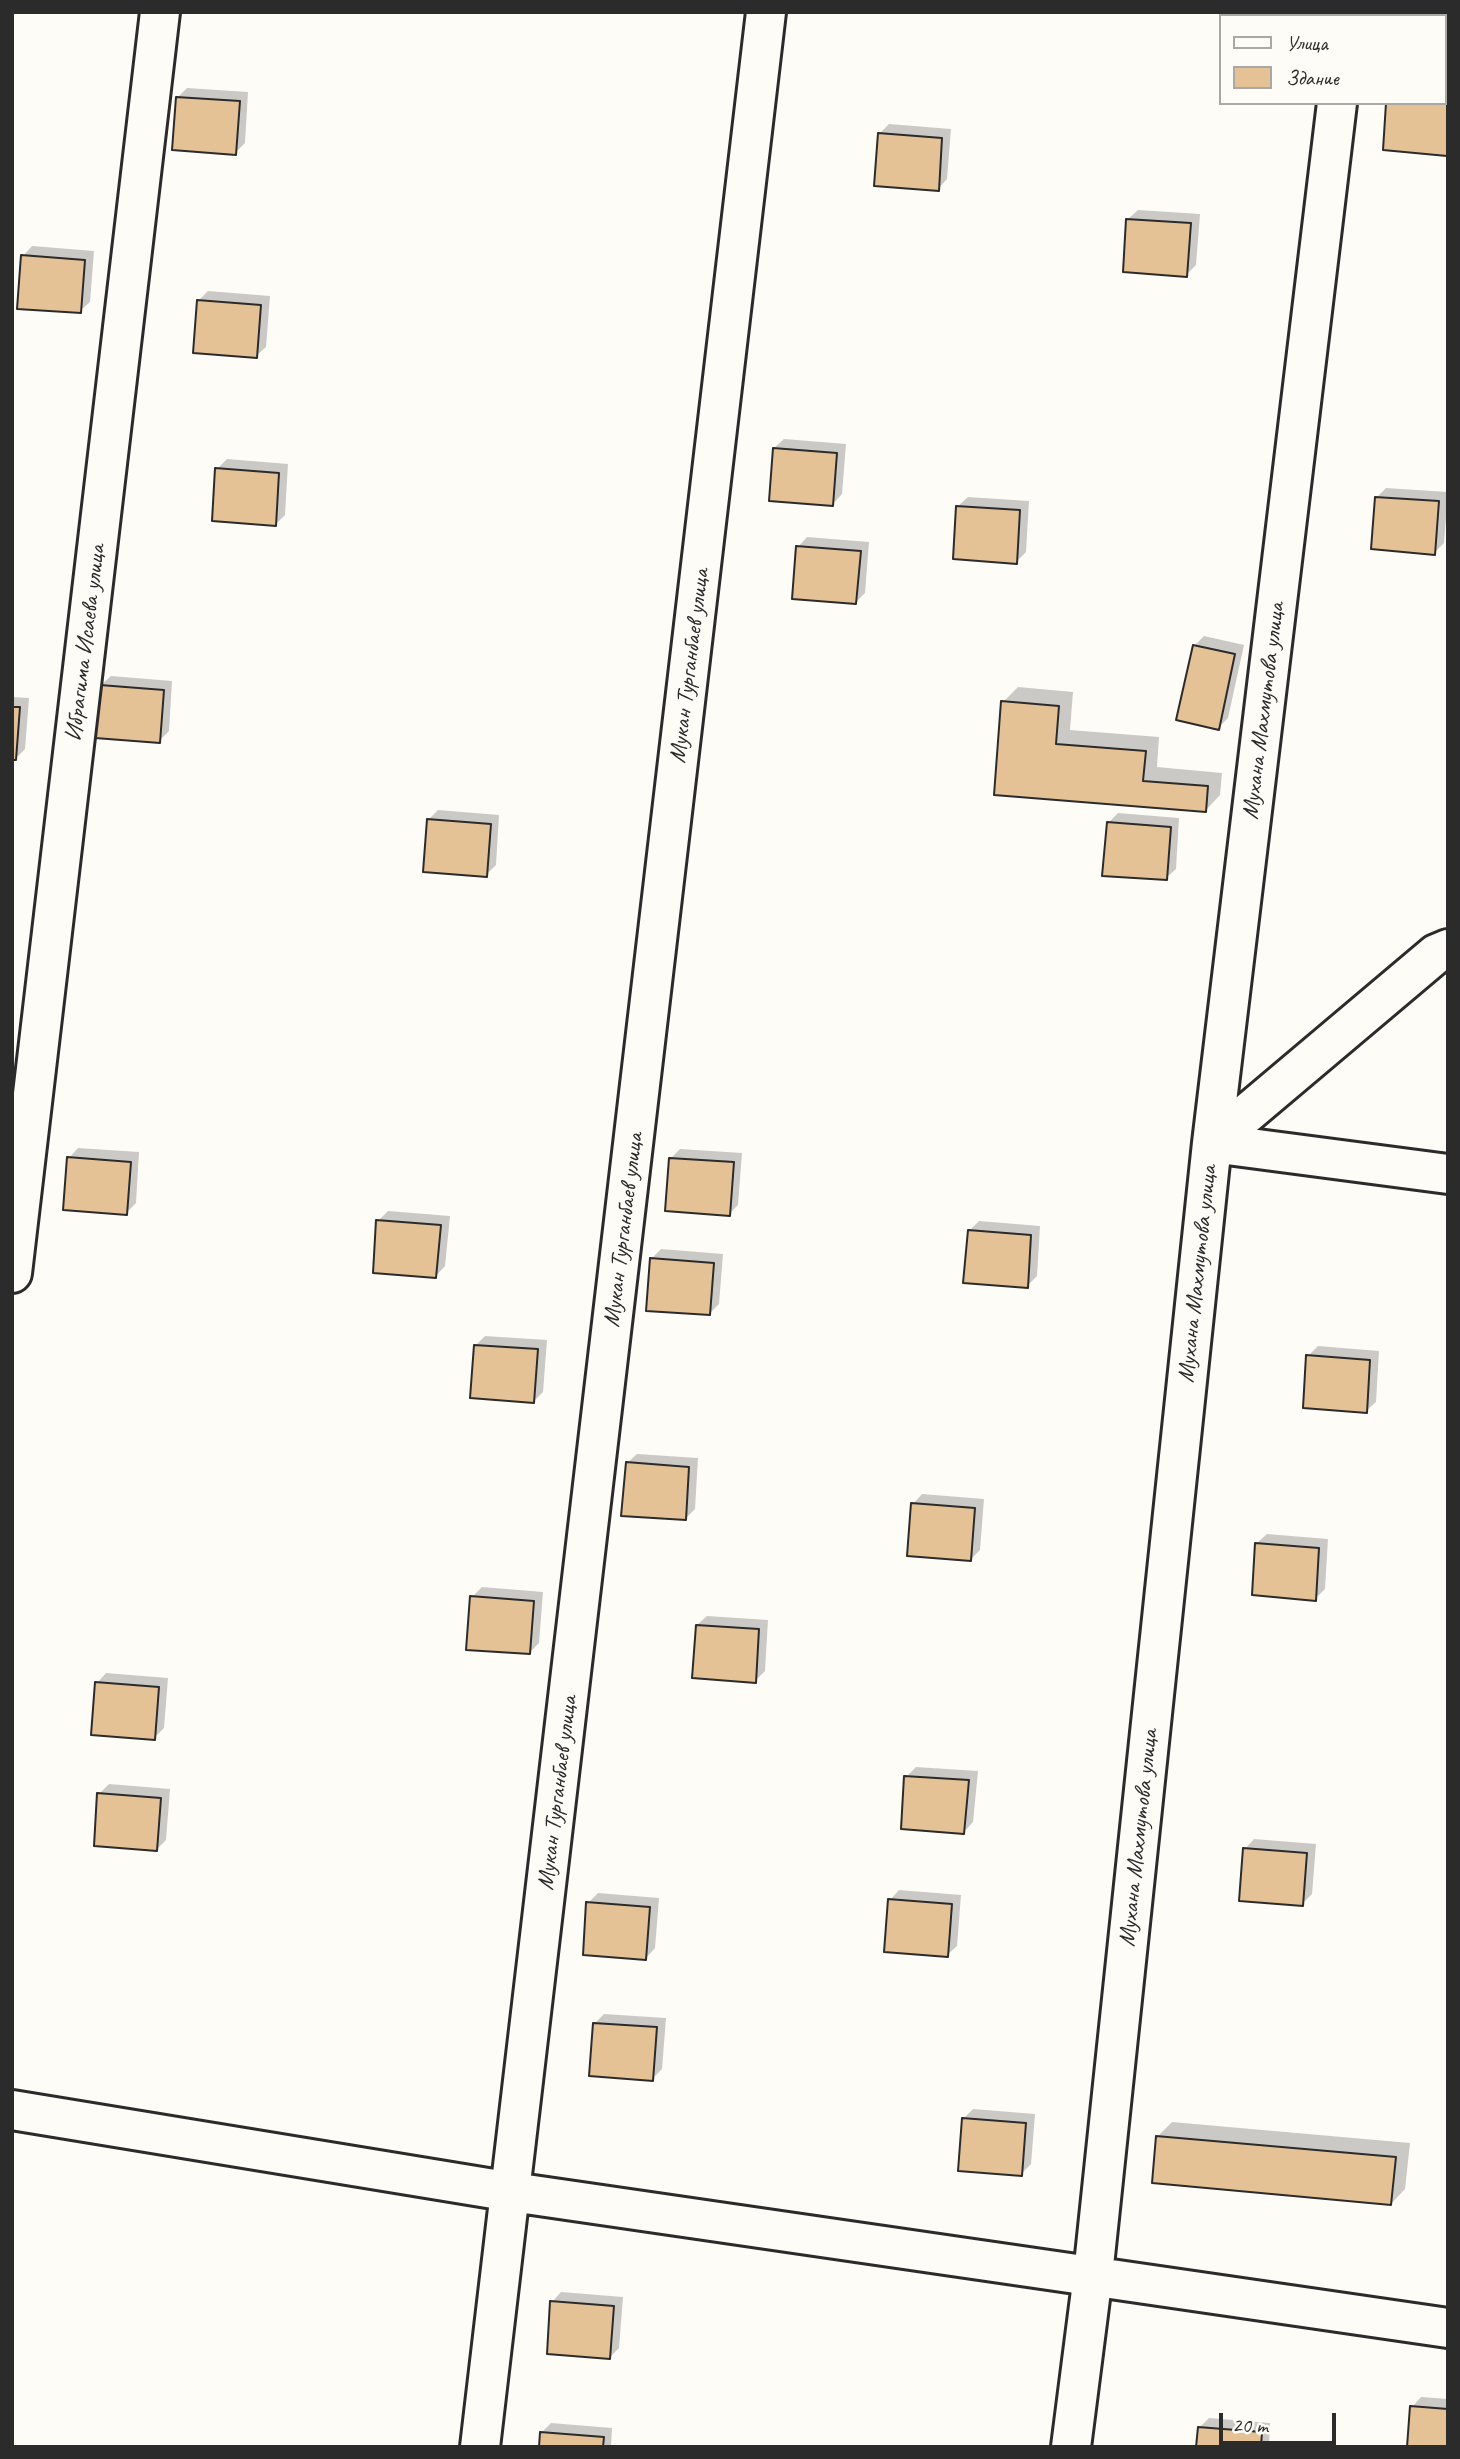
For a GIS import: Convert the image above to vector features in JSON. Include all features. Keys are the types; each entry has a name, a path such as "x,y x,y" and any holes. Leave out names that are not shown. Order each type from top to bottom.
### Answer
{"street":[{"name":"Ибрагима Исаева улица","path":"12,1273 160,12"},
{"name":"Мукан Турганбаев улица","path":"480,2447 766,12"},
{"name":"Мухана Махмутова улица","path":"1071,2447 1093,2275 1212,1143 1337,105"},
{"path":"1212,1143 1436,954 1448,949"},
{"path":"1212,1143 1448,1174"},
{"path":"12,2110 512,2192 1448,2328"}],"building":[{"path":"1448,12 1448,38 1446,14 1396,14"},
{"path":"176,97 240,101 236,155 172,150"},
{"path":"1446,102 1447,156 1383,150 1386,105 1446,105"},
{"path":"878,133 942,138 939,191 874,186"},
{"path":"1126,219 1191,223 1187,277 1123,272"},
{"path":"21,255 85,260 81,313 17,309"},
{"path":"197,300 261,305 257,358 193,353"},
{"path":"773,448 837,453 833,506 769,501"},
{"path":"215,468 279,473 276,526 212,521"},
{"path":"1375,497 1439,501 1435,555 1371,549"},
{"path":"956,506 1020,510 1017,564 953,559"},
{"path":"796,546 861,551 856,604 792,599"},
{"path":"1193,645 1235,654 1219,730 1176,720"},
{"path":"100,685 164,690 160,743 95,738"},
{"path":"1001,701 1059,706 1056,744 1146,751 1143,781 1208,786 1206,812 994,795"},
{"path":"12,707 20,707 16,760 12,760"},
{"path":"427,819 491,824 487,877 423,872"},
{"path":"1107,822 1171,827 1167,880 1102,876"},
{"path":"67,1157 131,1162 127,1215 63,1210"},
{"path":"669,1158 734,1162 730,1216 665,1211"},
{"path":"376,1220 441,1225 436,1278 373,1273"},
{"path":"968,1230 1031,1235 1028,1288 963,1283"},
{"path":"650,1258 714,1263 710,1315 646,1311"},
{"path":"474,1345 538,1349 534,1403 470,1398"},
{"path":"1306,1355 1370,1360 1367,1413 1303,1408"},
{"path":"626,1462 689,1467 686,1520 621,1516"},
{"path":"911,1503 975,1508 971,1561 907,1556"},
{"path":"1255,1543 1319,1548 1316,1601 1252,1595"},
{"path":"470,1596 534,1601 530,1654 466,1650"},
{"path":"696,1625 759,1629 756,1683 692,1678"},
{"path":"95,1682 159,1687 155,1740 91,1735"},
{"path":"904,1776 969,1780 964,1834 901,1829"},
{"path":"97,1793 161,1798 157,1851 94,1846"},
{"path":"1243,1848 1307,1853 1303,1906 1239,1901"},
{"path":"888,1899 952,1904 948,1957 884,1952"},
{"path":"586,1902 650,1907 646,1960 583,1955"},
{"path":"593,2023 657,2027 653,2081 589,2076"},
{"path":"962,2118 1026,2123 1022,2176 958,2171"},
{"path":"1156,2136 1396,2157 1391,2205 1152,2183"},
{"path":"550,2301 614,2306 610,2359 547,2354"},
{"path":"1410,2406 1448,2409 1448,2447 1407,2447"},
{"path":"1198,2427 1262,2432 1261,2447 1196,2447"},
{"path":"540,2432 604,2437 603,2447 539,2447"}]}
